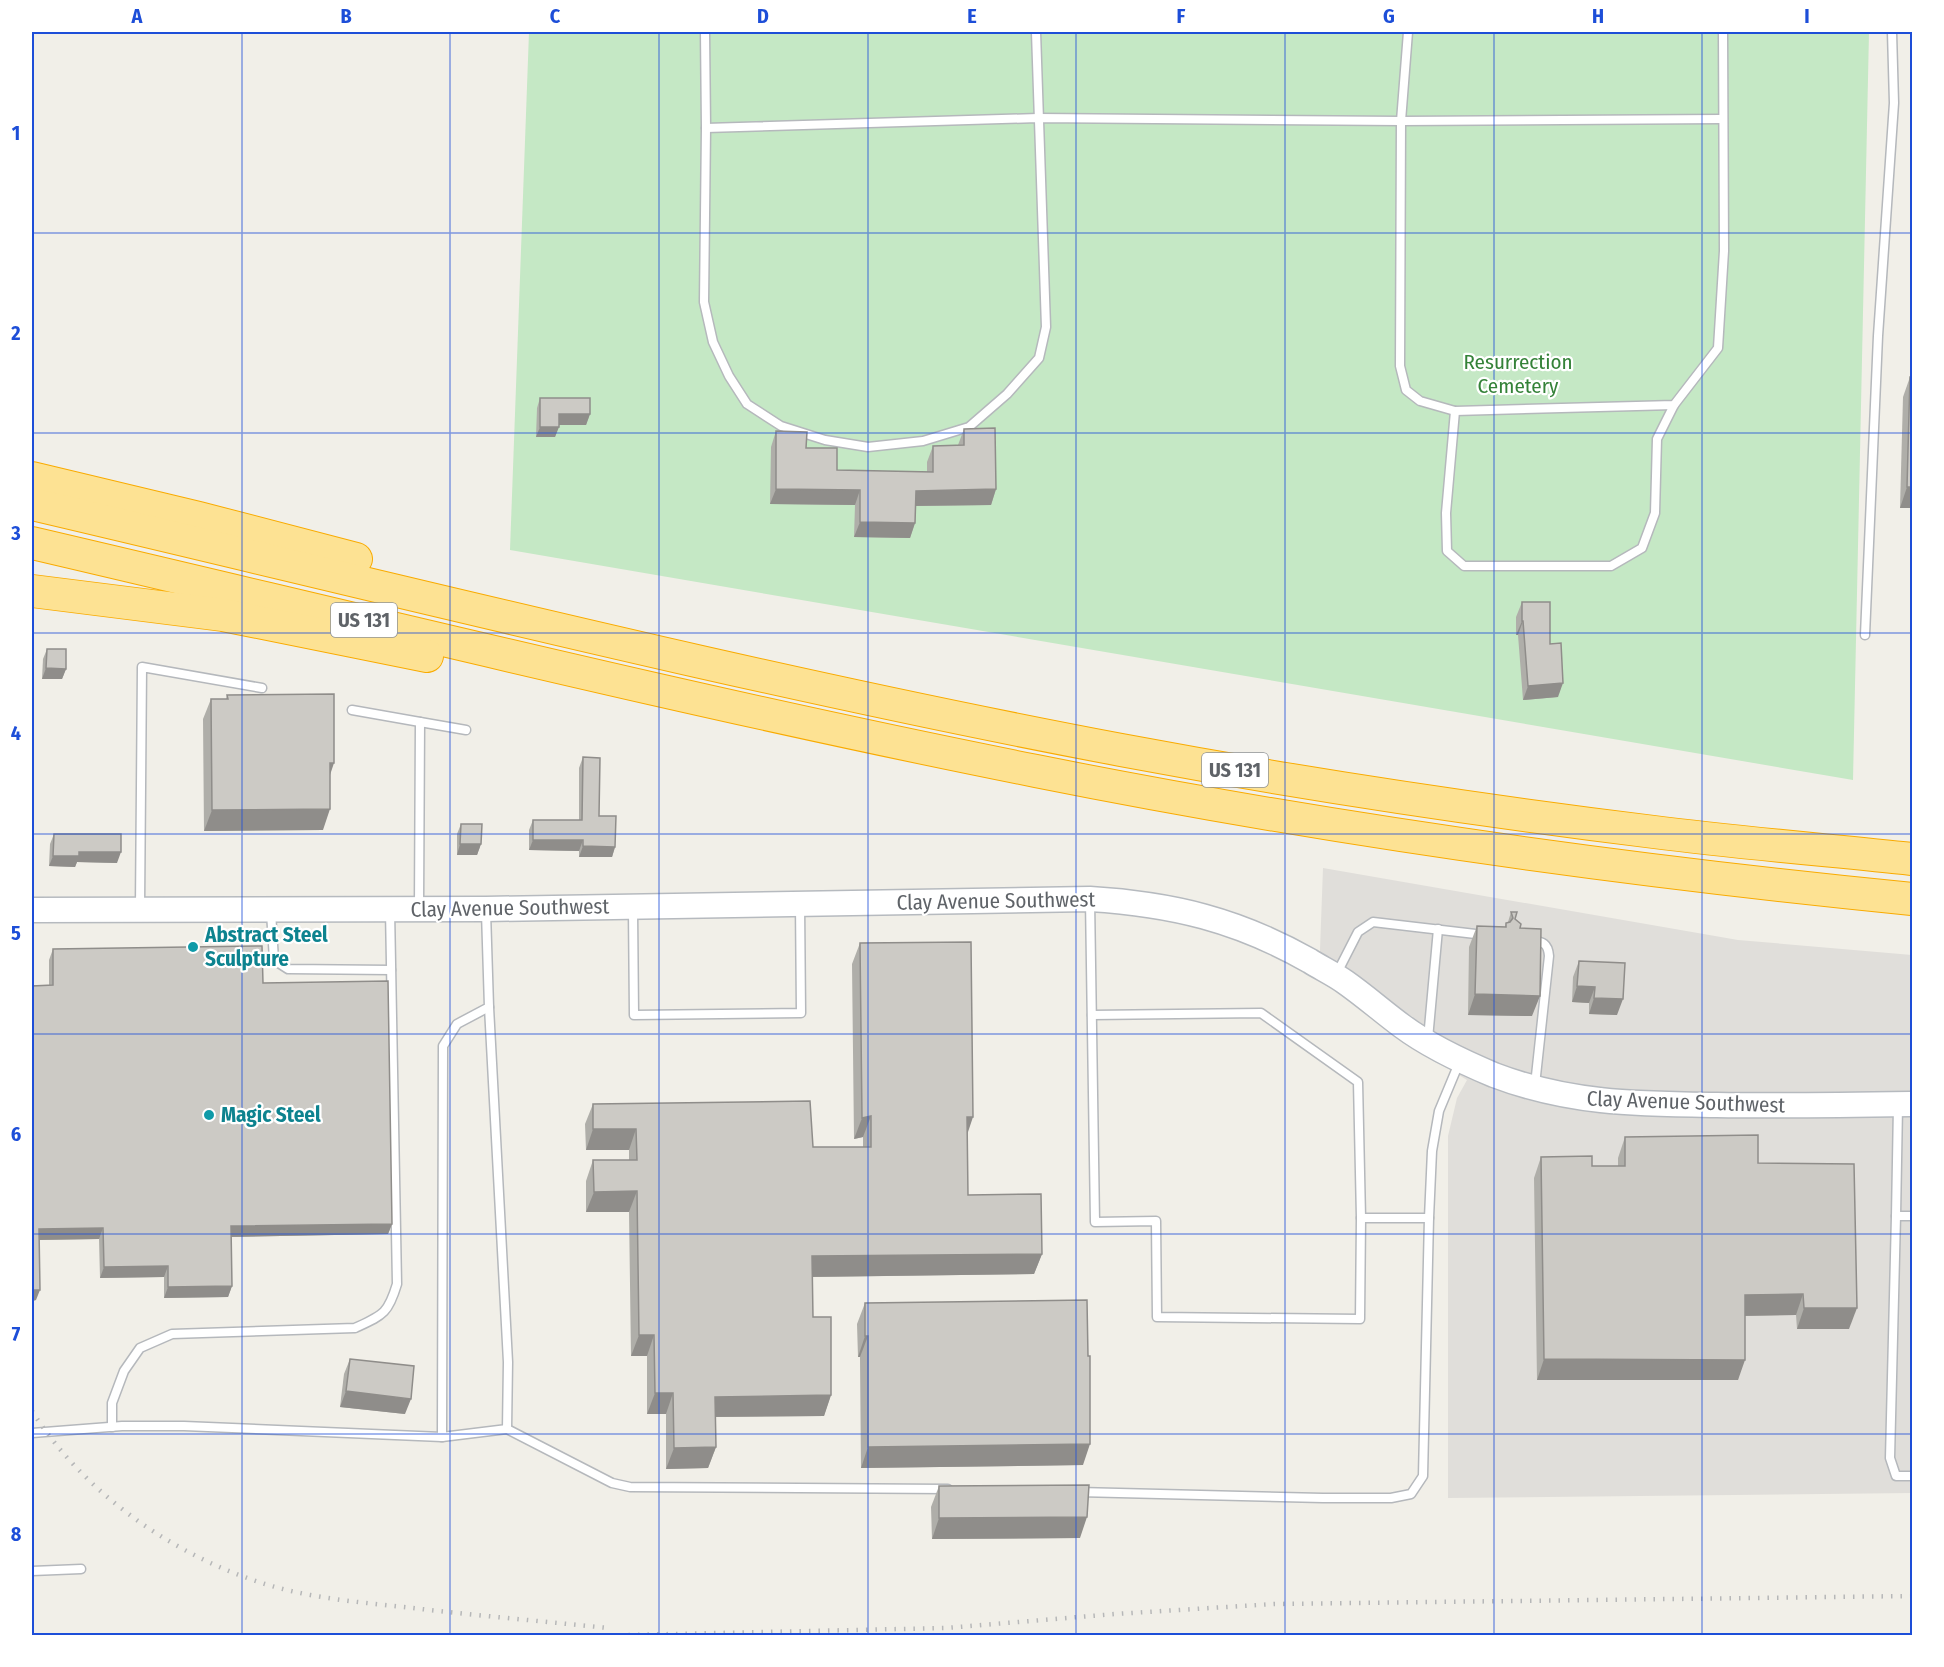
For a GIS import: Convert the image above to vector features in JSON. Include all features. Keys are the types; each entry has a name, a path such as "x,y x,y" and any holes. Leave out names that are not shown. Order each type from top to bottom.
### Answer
{"highway":[{"path":"32,478 210,521 396,570 567,630"},
{"name":"US 131","path":"32,504 777,679 933,713 1122,750 1384,795 1596,825 1912,860"},
{"name":"US 131","path":"32,543 848,733 1039,772 1236,809 1494,849 1912,899"},
{"path":"32,591 223,615 411,653 697,698"}],"street":[{"name":"Clay Avenue Southwest","path":"32,910 419,910 1090,899 1159,905 1208,916 1287,948 1335,976 1404,1028 1427,1042 1461,1060 1534,1088 1593,1100 1631,1104 1799,1106 1905,1104"}],"lane":[{"path":"705,32 704,302 713,342 729,376 747,405 781,426 825,440 868,447 923,441 969,427 1007,394 1039,358 1046,327 1036,32"},
{"path":"1408,32 1401,121 1400,366 1406,390 1420,402 1455,411 1674,405"},
{"path":"1455,411 1446,513 1447,551 1464,566 1611,566 1642,548 1655,513 1657,439 1674,405 1718,348 1724,250 1723,32"},
{"path":"1865,635 1880,303 1894,103 1892,32"},
{"path":"706,128 1038,118 1401,121 1722,118"},
{"path":"140,910 142,667 262,688"},
{"path":"352,710 466,730"},
{"path":"419,910 420,722"},
{"path":"1090,899 1095,1222 1156,1221 1157,1317 1360,1319 1361,1218 1358,1082 1261,1013 1092,1015"},
{"path":"633,907 634,1015 801,1013 800,904"},
{"path":"486,909 508,1362 507,1429"},
{"path":"271,910 274,960 288,969 391,970"},
{"path":"111,1427 112,1403 124,1371 140,1348 172,1334 355,1328 378,1317 391,1305 397,1284 390,910"},
{"path":"1335,976 1358,932 1372,922 1489,936"},
{"path":"1427,1042 1438,929"},
{"path":"1521,939 1543,942 1548,947 1549,956 1534,1088"},
{"path":"442,1437 443,1046 457,1024 489,1007"},
{"path":"1068,1492 1323,1498 1391,1498 1411,1494 1423,1476 1432,1151 1439,1111 1461,1060"},
{"path":"1905,1104 1896,1216 1890,1458 1896,1476 1912,1476"},
{"path":"1896,1216 1912,1216"},
{"path":"1361,1218 1429,1218"},
{"path":"32,1432 111,1427 184,1426 442,1437 507,1429 612,1483 630,1487 952,1489"},
{"path":"32,1571 81,1569"}],"shaded area":[{"path":"1323,868 1738,940 1912,955 1912,1493 1448,1498 1448,1136 1457,1098 1467,1080 1409,1045 1319,977"}],"green space":[{"name":"Resurrection Cemetery","path":"529,32 1869,32 1853,780 510,550"}],"building":[{"path":"1910,377 1912,377 1912,487 1907,487"},
{"path":"540,398 590,398 590,414 559,414 559,427 540,427"},
{"path":"995,428 996,489 916,491 915,523 860,522 860,490 776,489 776,431 807,432 806,448 837,448 837,470 933,472 933,446 964,445 964,429"},
{"path":"1522,602 1550,602 1550,644 1561,643 1563,683 1528,686"},
{"path":"47,649 66,649 66,669 46,668"},
{"path":"334,694 334,763 330,763 330,809 212,810 211,699 228,699 227,695"},
{"path":"583,757 600,758 599,816 616,816 615,847 583,846 583,840 533,840 533,820 582,820"},
{"path":"461,824 482,824 481,844 460,844"},
{"path":"54,834 121,834 121,852 79,852 79,856 53,856"},
{"path":"1511,912 1517,912 1515,919 1521,924 1520,928 1541,929 1540,996 1475,994 1477,926 1506,927 1506,923 1513,918"},
{"path":"971,942 973,1117 967,1117 968,1195 1041,1194 1042,1254 812,1256 813,1317 831,1317 831,1395 715,1397 716,1447 674,1448 673,1393 655,1393 654,1335 639,1335 637,1191 594,1192 593,1160 637,1160 636,1129 593,1129 593,1104 810,1101 813,1147 871,1147 871,1116 862,1118 860,943"},
{"name":"Magic Steel","path":"262,946 263,983 388,981 392,1224 231,1226 232,1286 168,1287 168,1266 104,1267 103,1228 39,1229 40,1290 32,1290 32,986 53,985 53,949"},
{"path":"1579,961 1625,963 1623,999 1594,998 1595,987 1577,986"},
{"path":"1758,1135 1758,1163 1854,1164 1857,1308 1804,1308 1803,1294 1745,1295 1745,1360 1544,1359 1541,1157 1592,1156 1592,1166 1625,1166 1625,1137"},
{"path":"1087,1300 1088,1356 1090,1356 1090,1444 868,1447 868,1336 865,1336 865,1303"},
{"path":"350,1359 414,1366 411,1399 346,1391"},
{"path":"1089,1485 1087,1517 939,1518 939,1486"}],"railway":[{"path":"32,1411 77,1469 104,1494 164,1538 230,1572 282,1589 334,1599 608,1628"},
{"path":"581,1636 946,1628 1274,1604 1912,1596"}],"place":[{"name":"Abstract Steel Sculpture","path":"193,947"},
{"name":"Magic Steel","path":"209,1115"}]}
